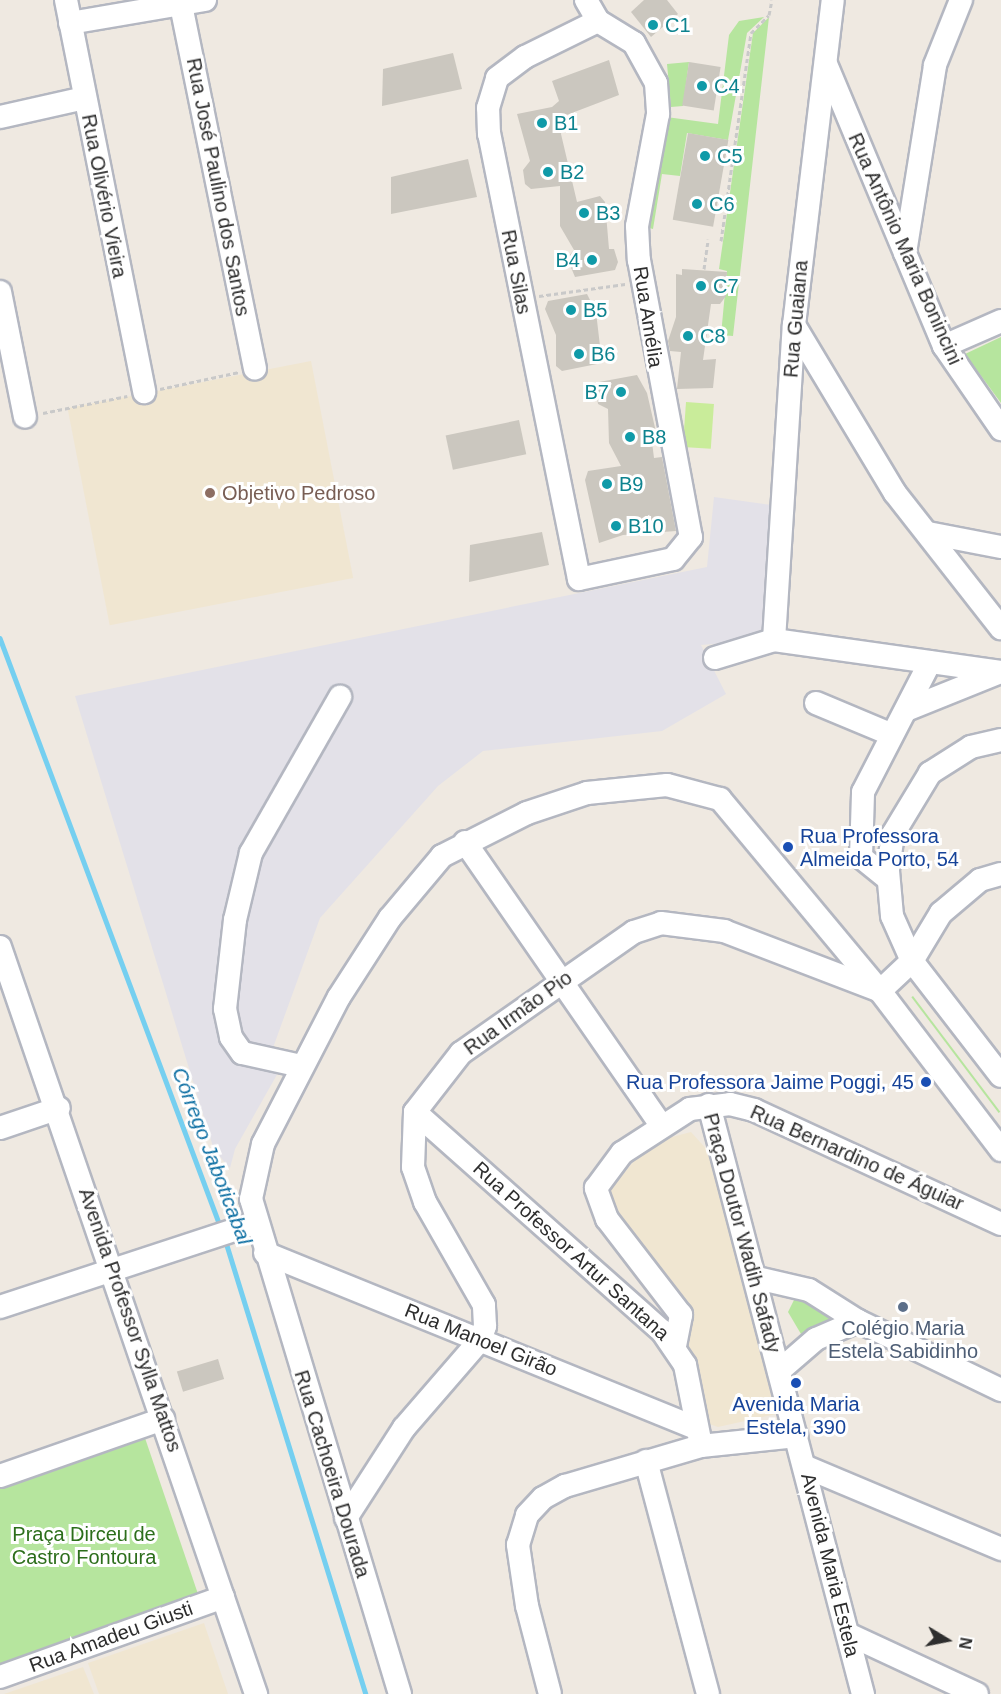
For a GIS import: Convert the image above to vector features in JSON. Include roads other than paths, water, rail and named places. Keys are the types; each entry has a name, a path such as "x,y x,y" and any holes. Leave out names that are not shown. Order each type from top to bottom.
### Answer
{"street":[{"name":"Rua Olivério Vieira","path":"66,0 144,392"},
{"path":"70,23 205,0"},
{"name":"Rua Amélia","path":"579,579 673,559 691,537 639,260 637,226 657,90 650,65 634,43 598,21 586,0"},
{"name":"Rua Guaiana","path":"774,640 794,325 833,0"},
{"path":"905,253 935,65 961,0"},
{"name":"Rua José Paulino dos Santos","path":"181,5 255,369"},
{"name":"Rua Silas","path":"579,579 489,134 488,108 497,78 525,57 598,21"},
{"name":"Rua Antônio Maria Bonincini","path":"825,61 944,346 1001,429"},
{"path":"0,117 84,98"},
{"path":"0,292 25,417"},
{"path":"944,346 1001,321"},
{"path":"794,325 864,446 1001,628"},
{"path":"928,533 1001,547"},
{"path":"715,658 774,640 1000,672"},
{"path":"888,879 868,867 858,846 863,792 890,734 906,710 930,662"},
{"path":"906,710 1000,672"},
{"path":"301,1066 242,1053 231,1037 225,1009 235,920 251,853 340,697"},
{"path":"816,703 890,734"},
{"path":"1001,740 971,747 930,773 893,834 888,879 892,916 912,961 1001,1076"},
{"name":"Rua Cachoeira Dourada","path":"400,1694 265,1253 245,1226 254,1172 301,1066 390,918 442,856 465,842 587,793 635,785 697,789 735,811 879,991 1001,1150"},
{"path":"465,842 660,1124"},
{"path":"879,991 912,961 941,913 980,880 1001,874"},
{"name":"Rua Irmão Pio","path":"415,1112 461,1053 634,932 661,923 724,931 879,991"},
{"name":"Avenida Professor Sylla Mattos","path":"1,952 59,1108 256,1694"},
{"name":"Praça Doutor Wadih Safady","path":"675,1346 681,1315 607,1219 596,1188 609,1164 660,1124 709,1105 757,1278 796,1436"},
{"name":"Rua Bernardino de Águiar","path":"709,1105 742,1106 767,1115 1001,1224"},
{"path":"0,1128 59,1108"},
{"path":"346,1518 404,1428 481,1339 484,1305 425,1202 413,1167 415,1112"},
{"name":"Rua Professor Artur Santana","path":"415,1112 675,1346 685,1365 699,1437"},
{"path":"0,1307 245,1226"},
{"name":"Rua Manoel Girão","path":"265,1253 481,1339 699,1437"},
{"path":"757,1278 809,1290 858,1321 1001,1390"},
{"path":"779,1371 810,1342 858,1321"},
{"path":"0,1476 164,1419"},
{"path":"550,1694 521,1571 518,1545 524,1522 543,1498 566,1486 645,1461 699,1437 796,1436"},
{"name":"Avenida Maria Estela","path":"796,1436 864,1694"},
{"path":"645,1461 708,1694"},
{"path":"806,1467 1001,1550"},
{"name":"Rua Amadeu Giusti","path":"0,1677 223,1597"},
{"path":"848,1634 977,1694"}],"waterway":[{"name":"Córrego Jaboticabal","path":"0,638 221,1228"},
{"name":"Córrego Jaboticabal","path":"225,1239 366,1694"}],"place":[{"name":"C1","path":"653,25"},
{"name":"C4","path":"702,86"},
{"name":"B1","path":"542,123"},
{"name":"C5","path":"705,156"},
{"name":"B2","path":"548,172"},
{"name":"C6","path":"697,204"},
{"name":"B3","path":"584,213"},
{"name":"B4","path":"592,260"},
{"name":"C7","path":"701,286"},
{"name":"B5","path":"571,310"},
{"name":"C8","path":"688,336"},
{"name":"B6","path":"579,354"},
{"name":"B7","path":"621,392"},
{"name":"B8","path":"630,437"},
{"name":"B9","path":"607,484"},
{"name":"Objetivo Pedroso","path":"210,493"},
{"name":"B10","path":"616,526"},
{"name":"Rua Professora Almeida Porto, 54","path":"788,847"},
{"name":"Rua Professora Jaime Poggi, 45","path":"926,1082"},
{"name":"Colégio Maria Estela Sabidinho","path":"903,1307"},
{"name":"Avenida Maria Estela, 390","path":"796,1383"}],"park label":[{"name":"Praça Dirceu de Castro Fontoura","path":"84,1546"}]}
